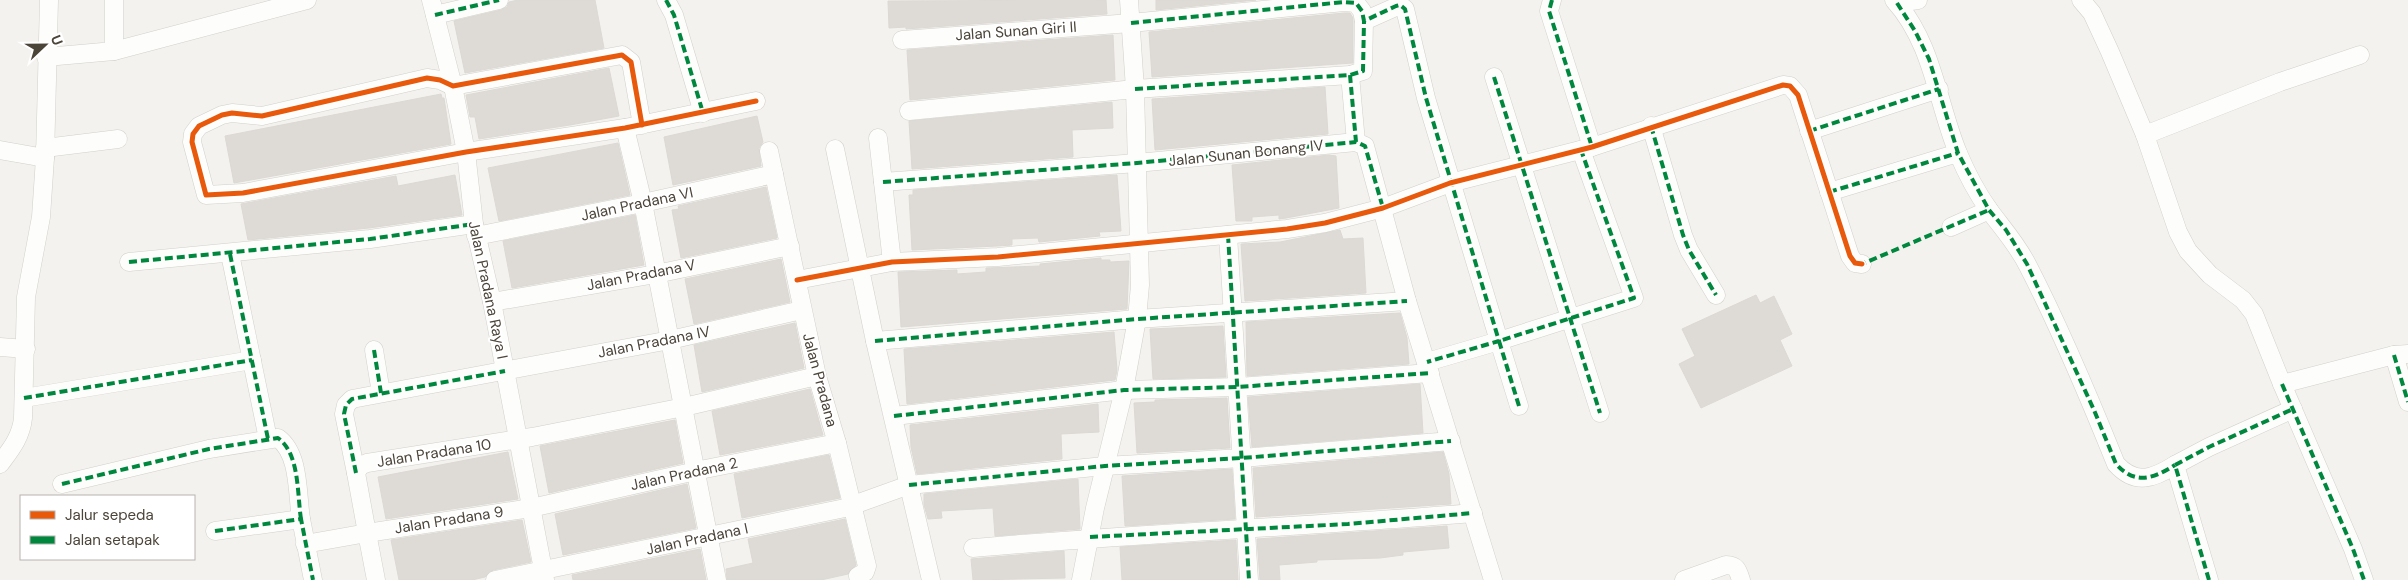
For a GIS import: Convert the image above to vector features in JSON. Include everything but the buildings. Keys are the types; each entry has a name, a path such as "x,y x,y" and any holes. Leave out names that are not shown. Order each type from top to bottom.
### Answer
{"street":[{"path":"0,464 11,450 22,429 26,349 26,297 41,217 45,153 48,0"},
{"path":"114,0 114,51"},
{"path":"46,57 114,51 307,0"},
{"path":"433,7 498,0"},
{"path":"666,0 674,15 703,113"},
{"path":"1081,580 1105,466 1124,390 1137,319 1140,285 1135,89 1129,0"},
{"path":"894,416 1124,390 1238,386 1429,368 1499,341 1570,320 1634,298 1586,148 1549,11 1552,0"},
{"path":"1918,0 1896,1 1915,31 1929,59 1958,153 1989,210 2006,230 2028,264 2094,410 2116,464 2122,471 2146,479 2158,476 2209,446 2294,409"},
{"path":"2081,0 2092,13 2145,136 2178,232 2188,251 2210,275 2243,300 2254,314 2353,549 2364,580"},
{"path":"909,111 1135,89 1350,75 1363,71 1364,21 1362,11 1355,2"},
{"name":"Jalan Sunan Giri II","path":"902,40 1355,2"},
{"path":"1364,21 1396,6 1405,9 1426,98 1450,183 1519,406"},
{"name":"Jalan Pradana Raya I","path":"433,7 466,152 475,230 492,302 544,576"},
{"path":"717,580 643,203 633,127 631,62 622,55 452,86 440,80 427,78 262,116 227,114 199,126 193,134 192,142 206,195 243,193 466,152 633,127 756,101"},
{"path":"2145,136 2280,82 2360,55"},
{"path":"1350,75 1356,142 1365,146 1407,301 1493,580"},
{"path":"1494,77 1600,413"},
{"path":"797,280 892,262 998,257 1228,235 1325,222 1383,208 1450,183 1586,148 1783,85 1790,86 1798,95 1850,256 1855,262 1862,264"},
{"path":"1809,131 1939,89"},
{"path":"1651,126 1683,235 1689,250 1716,295"},
{"path":"878,138 892,262"},
{"path":"0,150 45,153 118,139"},
{"name":"Jalan Sunan Bonang IV","path":"883,182 1137,163 1356,142"},
{"path":"834,149 875,341 931,580"},
{"path":"769,151 774,174"},
{"path":"1829,192 1958,153"},
{"name":"Jalan Pradana VI","path":"129,262 475,230 643,203 774,174"},
{"name":"Jalan Pradana","path":"774,174 817,376 837,443 867,566 865,572 853,579"},
{"path":"1951,227 1989,210"},
{"path":"1228,235 1249,580"},
{"name":"Jalan Pradana V","path":"492,302 656,274 790,246"},
{"path":"230,254 268,439"},
{"path":"875,341 1137,319 1407,301"},
{"name":"Jalan Pradana IV","path":"356,473 344,414 346,405 352,399 670,340 802,310"},
{"path":"0,347 26,349"},
{"path":"374,350 381,393"},
{"path":"2282,384 2401,354 2408,402"},
{"path":"24,398 252,360"},
{"name":"Jalan Pradana 10","path":"376,580 356,473 360,466 367,463 517,440 684,406 817,376"},
{"path":"62,484 210,449 278,438 284,443 293,460 305,544 313,580"},
{"name":"Jalan Pradana I","path":"495,580 544,576 708,537 851,506 909,485 1105,466 1242,458 1451,441"},
{"name":"Jalan Pradana 2","path":"531,508 837,443"},
{"path":"2176,465 2209,580"},
{"name":"Jalan Pradana 9","path":"305,544 531,508"},
{"path":"972,548 1090,538 1246,530 1473,513"},
{"path":"215,531 301,519"},
{"path":"1684,580 1726,565 1732,565 1737,569 1741,580"}],"marked path":[{"path":"435,15 499,0"},
{"path":"666,0 674,15 703,113"},
{"path":"1552,0 1549,11 1592,147"},
{"path":"1131,23 1344,2 1356,3 1362,11 1364,21 1396,6 1400,5 1405,9 1426,98 1499,341 1427,362"},
{"path":"1897,3 1915,31 1929,59 1958,153 1989,210 2006,230 2027,264 2094,410 2116,464 2123,471 2131,475 2145,478 2175,465"},
{"path":"1135,89 1350,75 1363,71 1364,21"},
{"path":"1350,75 1356,142 1365,146 1383,208 1387,206"},
{"path":"1494,77 1600,413"},
{"path":"1809,131 1939,89"},
{"path":"1651,126 1683,235 1689,250 1716,295"},
{"path":"883,182 1137,163 1356,142"},
{"path":"1519,406 1499,341 1634,298 1581,150"},
{"path":"1829,192 1958,153"},
{"path":"1858,264 1862,264 1989,210"},
{"path":"129,262 370,239 474,224"},
{"path":"1228,235 1249,580"},
{"path":"230,254 268,439"},
{"path":"875,341 1137,319 1407,301"},
{"path":"374,350 381,393"},
{"path":"2394,355 2408,402"},
{"path":"24,398 252,360"},
{"path":"356,473 344,414 346,405 352,399 505,371"},
{"path":"894,416 1124,390 1238,387 1430,373"},
{"path":"2282,384 2353,549 2364,580"},
{"path":"2209,580 2175,465 2209,447 2293,409"},
{"path":"62,484 209,449 278,438 285,445 294,464 301,519"},
{"path":"909,485 1105,466 1242,458 1451,441"},
{"path":"1090,537 1348,524 1473,513"},
{"path":"215,531 301,519 313,580"}],"cycle path":[{"path":"642,125 631,62 622,55 453,86 440,80 427,78 262,116 232,113 222,115 199,126 193,134 192,142 206,195 243,193 466,152 625,128 756,101"},
{"path":"797,280 892,262 998,257 1287,229 1325,223 1383,208 1450,183 1592,147 1783,85 1790,86 1798,95 1850,256 1855,263 1862,264"}]}
